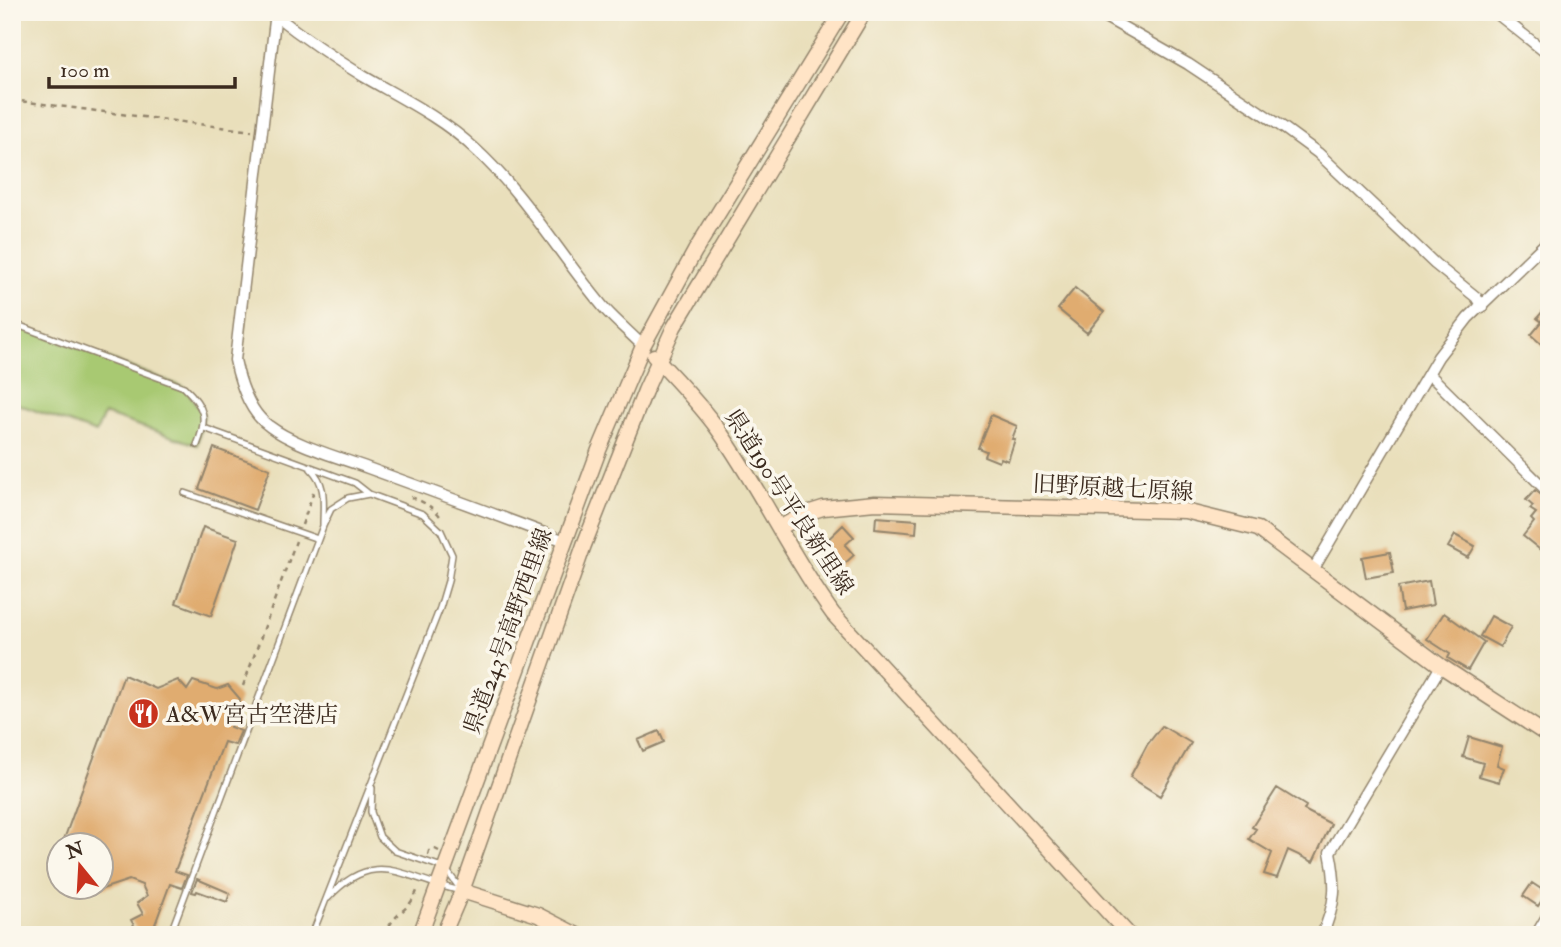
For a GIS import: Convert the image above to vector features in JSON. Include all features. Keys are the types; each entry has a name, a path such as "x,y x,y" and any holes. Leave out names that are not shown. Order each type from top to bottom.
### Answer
{"main road":[{"path":"643,346 695,251 842,12"},
{"path":"658,360 674,327 864,12"},
{"name":"県道190号平良新里線","path":"643,346 715,425 806,576 833,614 1129,935"},
{"name":"県道243号高野西里線","path":"420,935 599,450 643,346"},
{"name":"県道243号高野西里線","path":"443,935 584,545 658,360"},
{"name":"旧野原越七原線","path":"779,528 823,508 875,503 1185,511 1258,529 1441,666 1549,736"},
{"path":"461,891 538,915 578,935"}],"street":[{"path":"1090,12 1107,18 1188,64 1293,134 1318,153 1435,264 1476,297 1482,307"},
{"path":"1495,12 1549,55"},
{"path":"275,14 304,38 452,129 473,147 537,218 606,309 643,346"},
{"path":"275,14 235,360 240,381 258,416 269,427 310,446 565,541"},
{"path":"1313,570 1430,375 1438,357 1461,328 1549,240"},
{"path":"1430,375 1549,493"},
{"path":"1322,935 1333,911 1336,882 1330,852 1441,666"},
{"path":"1536,935 1549,913"}],"lane":[{"path":"12,323 184,387 197,399 204,415 204,428 197,445"},
{"path":"204,428 355,483 369,494 423,514 441,531 452,555 440,608 312,935"},
{"path":"309,466 323,486 323,526"},
{"path":"185,493 317,540"},
{"path":"170,935 323,526 331,509 348,498 369,494"},
{"path":"372,781 371,812 380,837 395,851 445,868 461,891"},
{"path":"323,903 342,883 362,871 386,869 461,891"}],"path":[{"path":"12,100 261,132"},
{"path":"243,686 319,477"}],"green space":[{"path":"12,323 184,387 204,415 197,445 104,414 96,433 12,402"}],"building":[{"path":"1075,288 1104,312 1087,333 1058,309"},
{"path":"1549,304 1549,351 1531,335 1542,322 1537,318"},
{"path":"991,415 1017,426 1008,461 1001,458 999,462 984,456 986,451 978,448"},
{"path":"214,448 270,469 255,510 199,489"},
{"path":"1535,490 1549,501 1549,557 1523,536 1534,522 1531,519 1536,513 1530,509 1533,506 1526,500"},
{"path":"876,517 917,520 916,533 875,529"},
{"path":"843,525 854,537 845,545 854,555 842,566 822,545"},
{"path":"203,527 238,539 211,616 176,603"},
{"path":"1455,535 1475,546 1468,558 1448,547"},
{"path":"1390,552 1394,573 1366,578 1362,557"},
{"path":"1429,581 1433,605 1402,611 1398,587"},
{"path":"1444,613 1484,642 1468,670 1448,658 1450,654 1427,639"},
{"path":"1491,616 1511,627 1500,647 1480,636"},
{"path":"124,675 156,689 178,680 187,690 193,681 217,689 228,685 240,699 230,727 241,731 235,745 224,742 175,871 187,875 182,888 170,884 151,935 137,931 131,920 143,914 137,903 147,896 142,885 129,880 116,884 116,832 67,832"},
{"path":"1162,726 1191,743 1160,796 1130,777 1147,745"},
{"path":"659,731 664,742 643,751 638,740"},
{"path":"1469,737 1502,747 1497,765 1504,768 1499,782 1479,776 1483,763 1463,757"},
{"path":"1277,788 1306,806 1304,810 1331,824 1313,862 1288,850 1277,878 1264,874 1272,853 1249,839 1256,829 1252,827"},
{"path":"197,879 230,893 227,902 197,891 192,892"},
{"path":"1532,883 1547,893 1538,906 1523,896"}],"place":[{"name":"A&W宮古空港店","path":"143,714"}]}
